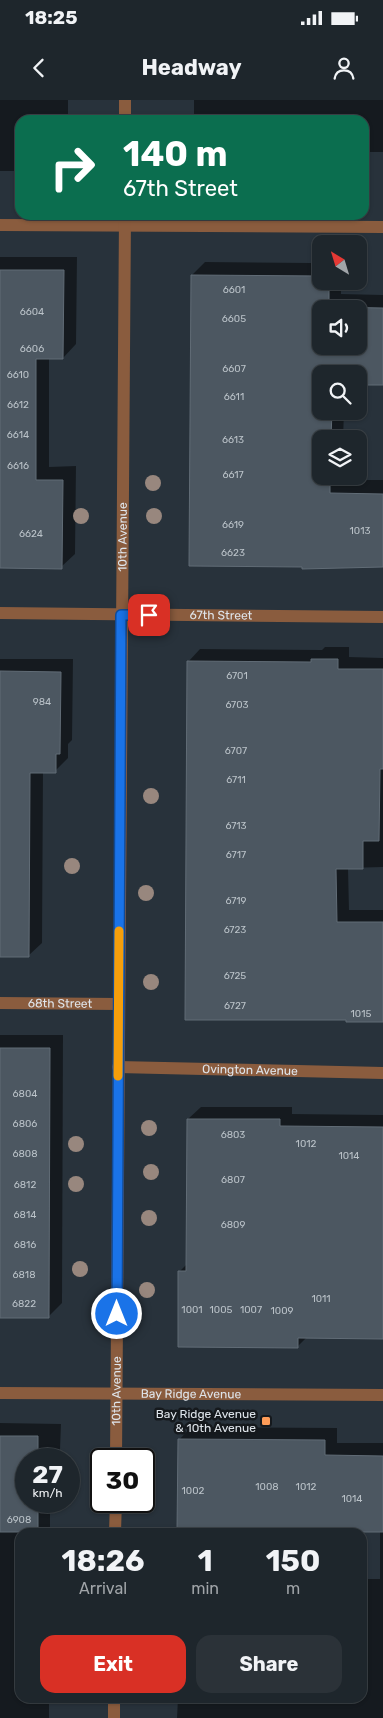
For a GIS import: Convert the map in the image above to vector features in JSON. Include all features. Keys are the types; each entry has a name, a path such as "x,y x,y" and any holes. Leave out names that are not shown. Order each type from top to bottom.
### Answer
{"street":[{"path":"125,100 125,115"},
{"path":"0,225 125,220 383,227"},
{"name":"10th Avenue","path":"116,1448 125,220"},
{"name":"67th Street","path":"0,613 383,616"},
{"name":"68th Street","path":"0,1003 119,1004"},
{"name":"Ovington Avenue","path":"118,1067 383,1073"},
{"name":"Bay Ridge Avenue","path":"0,1393 383,1395"},
{"path":"115,1528 116,1513"},
{"path":"114,1703 114,1718"}],"building":[{"path":"0,270 64,270 63,359 36,359 36,480 63,480 62,569 0,568"},
{"path":"191,275 312,276 312,290 329,290 329,300 312,300 312,355 367,355 367,308 383,308 383,385 367,385 367,365 312,365 312,420 332,420 331,430 312,430 312,485 330,485 330,493 383,494 383,567 302,569 302,567 189,566"},
{"path":"311,659 338,659 338,669 383,669 383,769 380,769 379,841 363,841 363,869 336,869 337,922 383,922 383,1022 346,1022 346,1020 185,1020 187,661 311,662"},
{"path":"0,671 61,672 60,754 56,754 56,773 30,773 29,957 0,957"},
{"path":"0,1048 50,1048 49,1318 0,1318"},
{"path":"187,1119 280,1119 280,1126 383,1127 383,1339 298,1338 298,1348 178,1347 178,1271 186,1271"},
{"path":"0,1436 38,1436 38,1448 15,1448 15,1513 38,1513 38,1528 15,1528 15,1532 0,1532"},
{"path":"178,1439 325,1440 325,1455 383,1456 383,1532 367,1532 367,1528 177,1528"}],"slow traffic":[{"path":"118,1076 119,931"}],"place":[{"name":"Bay Ridge Avenue & 10th Avenue","path":"266,1421"}],"route":[{"path":"117,1314 121,615 149,615"}]}
